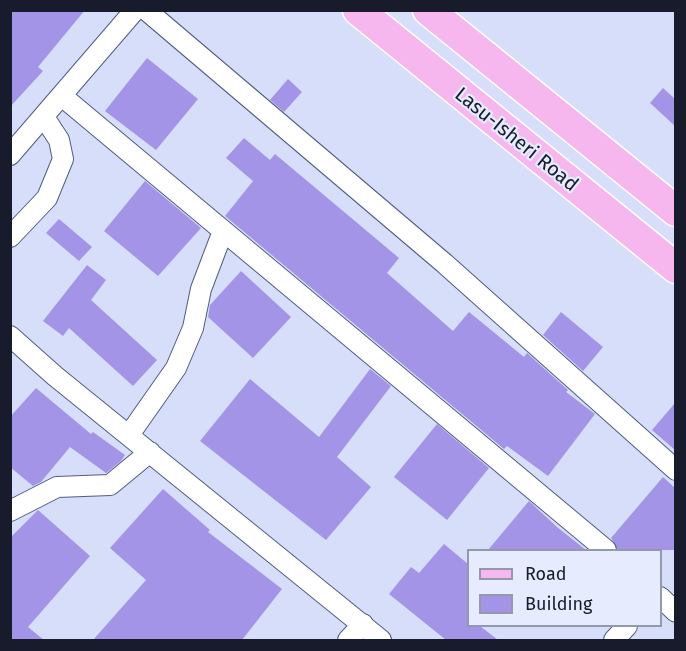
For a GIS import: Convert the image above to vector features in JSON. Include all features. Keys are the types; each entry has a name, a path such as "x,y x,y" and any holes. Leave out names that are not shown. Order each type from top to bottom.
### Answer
{"main road":[{"name":"Lasu-Isheri Road","path":"358,10 675,268"},
{"path":"428,10 675,211"},
{"path":"466,100 496,65"}],"street":[{"path":"10,155 63,97 135,10"},
{"path":"146,10 444,263 675,470"},
{"path":"63,97 605,549"},
{"path":"10,237 47,198 63,159 59,140 44,117"},
{"path":"129,435 176,368 194,328 201,289 223,231"},
{"path":"10,336 381,640"},
{"path":"10,511 57,487 110,485 150,452"},
{"path":"662,599 675,612"},
{"path":"348,640 363,624"},
{"path":"614,640 626,627"}],"building":[{"path":"10,10 85,10 38,67 43,71 10,107"},
{"path":"147,58 198,99 156,150 105,111"},
{"path":"288,79 302,92 284,112 270,100"},
{"path":"663,88 675,99 675,126 650,103"},
{"path":"244,138 270,160 275,154 399,258 387,273 453,331 469,312 524,357 527,353 568,390 566,392 595,414 548,476 507,446 504,449 225,216 253,181 226,158"},
{"path":"145,181 201,228 158,276 104,231"},
{"path":"59,219 92,247 79,261 46,233"},
{"path":"87,265 106,280 91,300 157,360 133,386 69,328 63,336 43,321"},
{"path":"241,271 291,317 253,358 208,317 210,305"},
{"path":"561,312 603,347 583,371 543,335"},
{"path":"370,369 391,386 337,457 371,487 326,540 200,441 250,379 319,437"},
{"path":"36,388 91,434 93,432 125,455 121,461 106,473 70,447 41,482 33,486 10,467 10,417"},
{"path":"675,403 675,450 652,430"},
{"path":"437,424 489,468 447,520 394,477"},
{"path":"663,477 675,488 675,550 617,549 611,538"},
{"path":"163,489 210,530 208,532 282,589 242,640 93,640 146,580 110,548"},
{"path":"529,501 585,549 489,549"},
{"path":"38,510 90,556 28,627 44,640 10,640 10,538"},
{"path":"444,544 467,563 467,627 481,627 498,640 446,640 389,594 411,567 419,573"}]}
